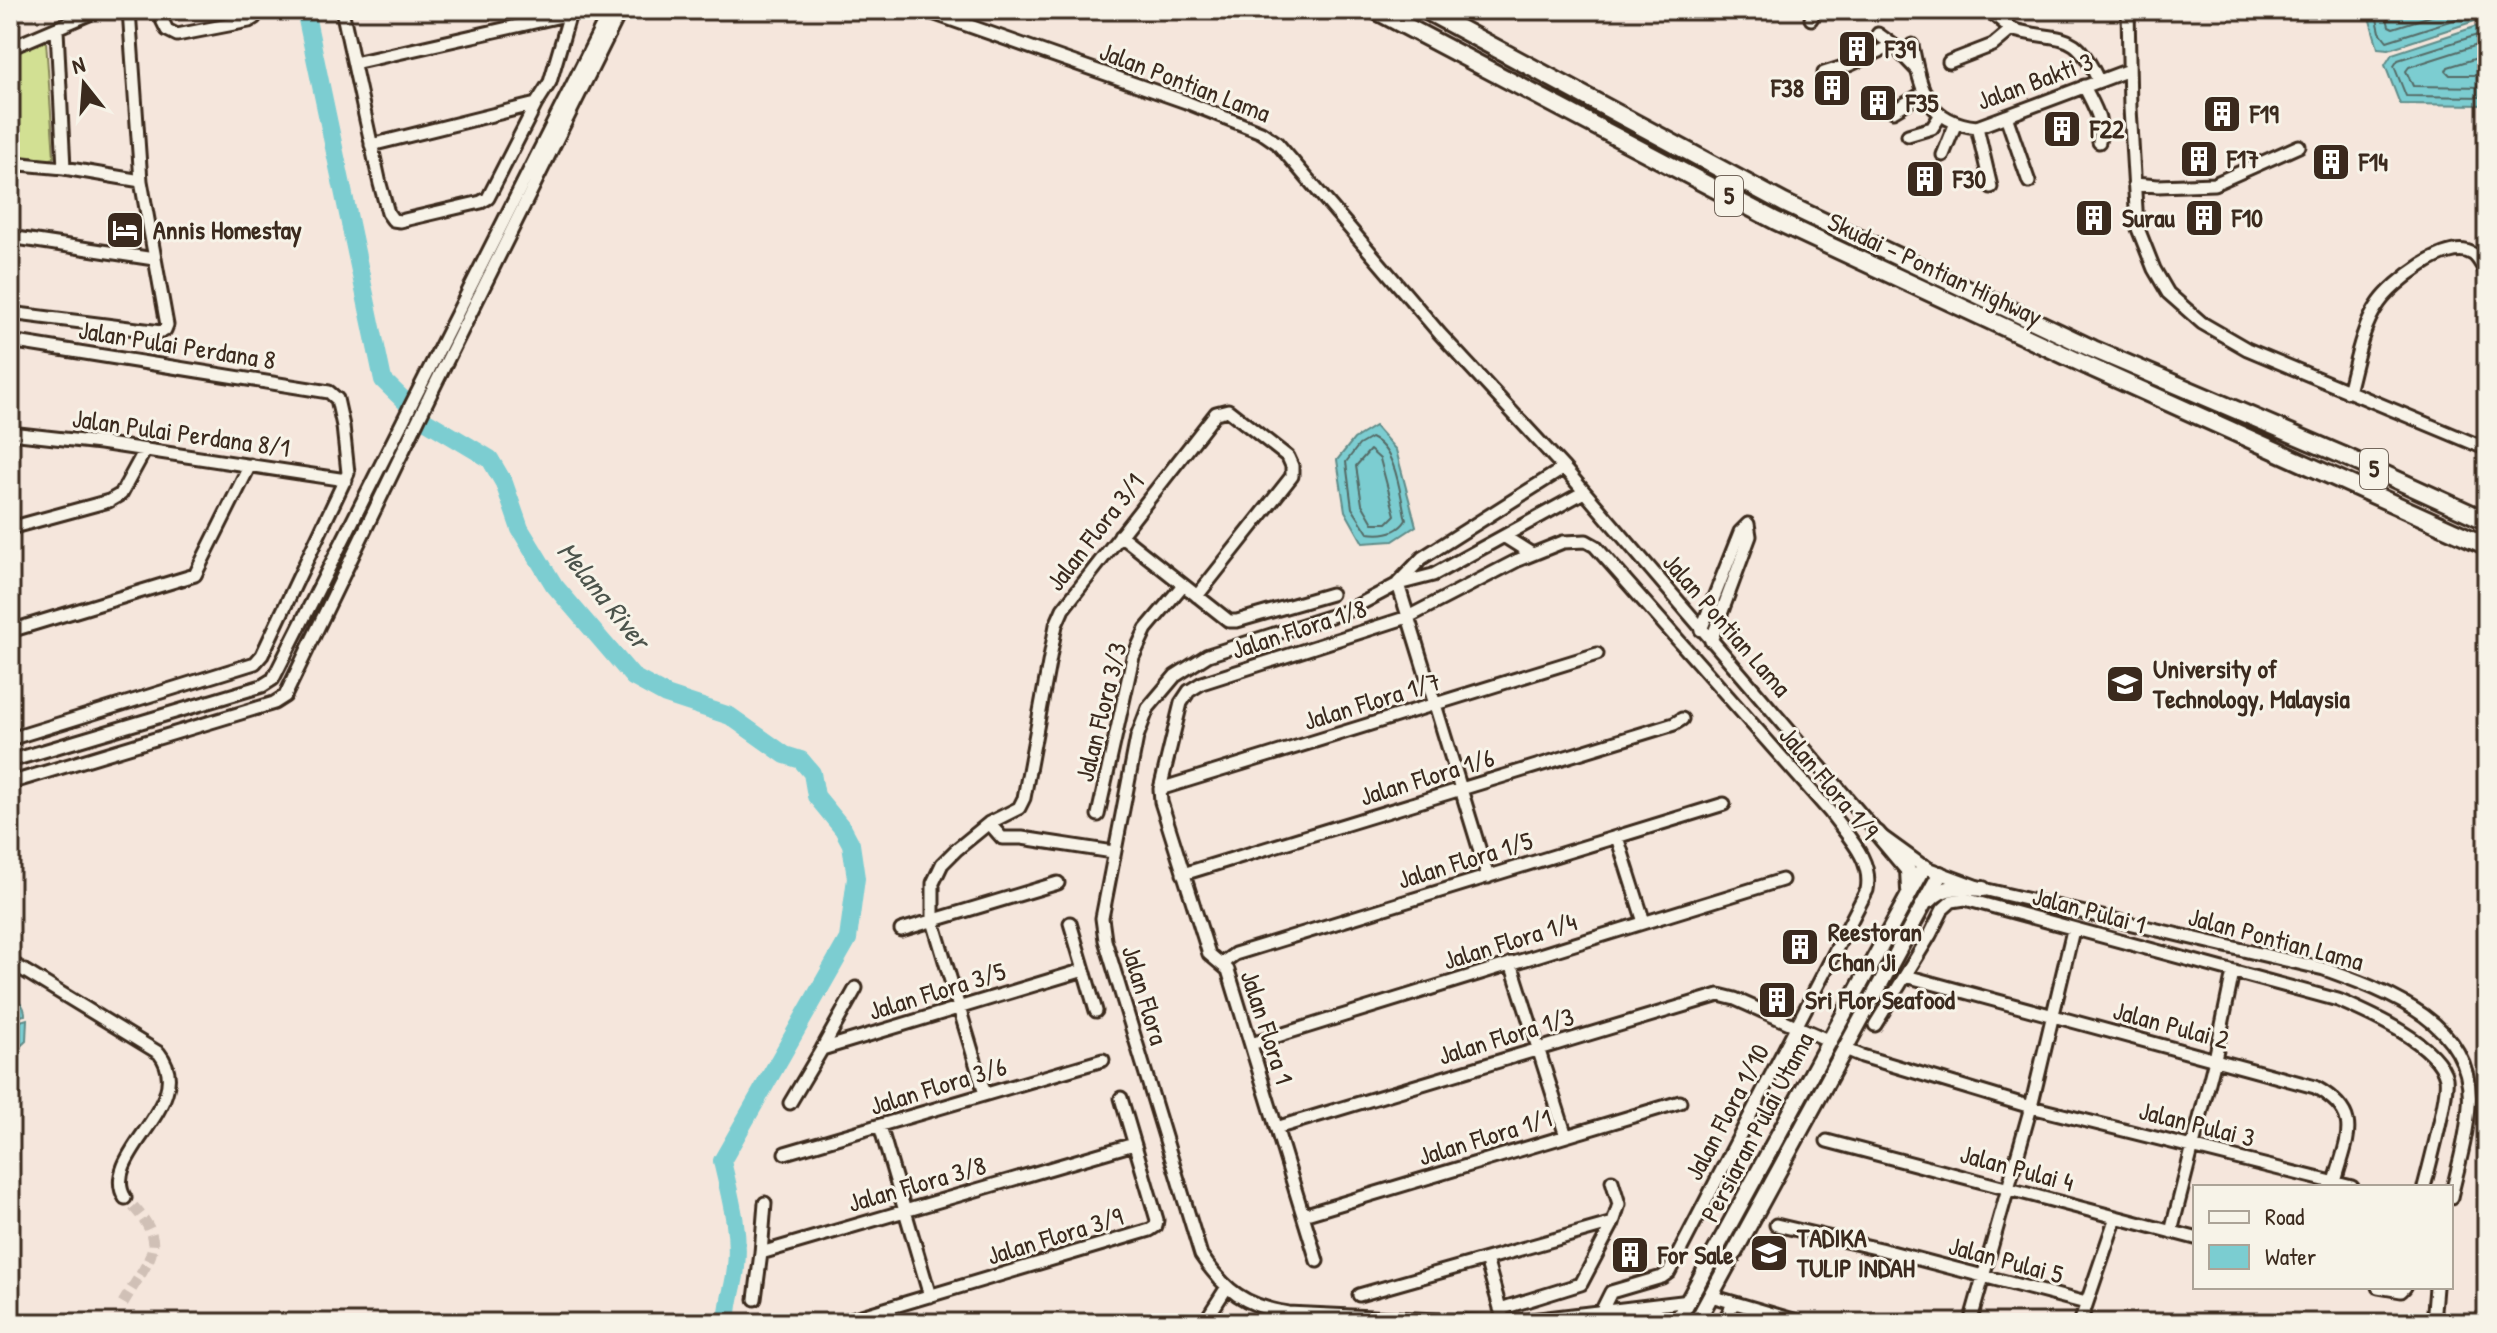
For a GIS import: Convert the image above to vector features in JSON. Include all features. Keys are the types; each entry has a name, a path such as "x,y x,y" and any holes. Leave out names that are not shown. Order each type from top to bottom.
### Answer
{"highway":[{"name":"Skudai - Pontian Highway","path":"1375,10 1776,221 2487,546"},
{"name":"Skudai - Pontian Highway","path":"1425,10 1798,209 2093,349 2487,521"},
{"path":"2462,509 2487,507"}],"main road":[{"path":"1877,833 1908,870 1910,880 1905,902"},
{"name":"Persiaran Pulai Utama","path":"1676,1323 1924,867"},
{"name":"Persiaran Pulai Utama","path":"1696,1323 1940,874"},
{"path":"1917,916 1942,890 1961,887 1983,889"},
{"path":"1830,1041 1845,1049"}],"street":[{"path":"10,48 99,10"},
{"path":"10,313 161,332 167,325 141,181 129,10"},
{"path":"157,10 167,30 177,35 249,21 254,18 253,10"},
{"path":"342,10 371,145 388,213 393,220 400,221 486,201 550,82 571,12 354,63"},
{"path":"10,761 269,683 277,674 610,10"},
{"path":"10,769 12,787 281,699 288,691 432,391 621,10"},
{"name":"Jalan Pontian Lama","path":"924,10 1186,102 1270,138 1291,157 1440,334 1564,468 1877,833 1924,867 1983,889 2324,969 2370,987 2419,1013 2457,1047 2469,1084 2470,1105 2465,1139 2453,1189"},
{"path":"1987,10 2012,29 2053,35 2068,41 2088,59 2098,80"},
{"path":"2128,10 2137,226 2154,269 2168,293 2202,323 2247,349 2487,449"},
{"path":"1949,62 1993,45 2012,29"},
{"path":"57,30 64,168"},
{"path":"1878,34 1917,70"},
{"path":"1824,73 1893,45"},
{"name":"Jalan Bakti 3","path":"1912,45 1929,103 1940,116 1955,125 1977,127 2129,70"},
{"path":"2084,86 2100,118 2102,132 2099,142"},
{"path":"1893,111 1925,92"},
{"path":"371,145 536,104"},
{"path":"1908,135 1932,128 1940,116"},
{"path":"2006,116 2029,182"},
{"path":"1943,155 1955,125"},
{"path":"1977,127 1991,187"},
{"path":"2134,184 2214,184 2299,146"},
{"path":"10,163 141,181"},
{"path":"10,237 154,259"},
{"path":"2348,392 2364,336 2377,305 2393,287 2433,258 2462,250 2476,255 2487,274"},
{"name":"Jalan Pulai Perdana 8","path":"10,341 322,390 335,396 345,436 346,480"},
{"name":"Jalan Flora 3/1","path":"985,1094 933,921 934,876 956,850 989,823 1019,808 1024,798 1056,625 1071,596 1216,413 1228,410 1288,457 1292,476 1197,596"},
{"name":"Jalan Pulai Perdana 8/1","path":"10,433 346,480"},
{"path":"10,528 109,501 121,494 145,450"},
{"path":"10,631 195,575 250,465"},
{"name":"Jalan Flora","path":"1398,584 1422,558 1564,468"},
{"path":"10,739 255,663 262,655 346,480"},
{"name":"Jalan Flora","path":"1584,492 1433,575 1398,584 1347,611 1208,655 1175,676 1148,708 1137,737 1102,918 1105,940 1201,1255 1215,1275 1245,1301 1261,1309 1349,1320 1503,1323 1690,1301"},
{"path":"1528,550 1526,530 1533,520"},
{"path":"1701,630 1740,532 1748,524 1750,536 1711,641"},
{"path":"1120,535 1229,621 1331,594"},
{"path":"1505,537 1528,550"},
{"name":"Jalan Flora 1/9","path":"1408,617 1528,550 1563,542 1586,541 1595,546 1830,812 1868,867 1867,890 1797,1026"},
{"path":"1398,584 1488,877"},
{"name":"Jalan Flora 3/3","path":"1098,815 1133,657 1146,629 1183,585"},
{"name":"Jalan Flora 1/8","path":"1202,683 1408,617"},
{"name":"Jalan Flora 1/7","path":"1160,789 1597,654"},
{"name":"Jalan Flora 1","path":"1202,683 1189,691 1181,703 1160,789 1161,802 1209,954 1228,970 1317,1261"},
{"name":"Jalan Flora 1/6","path":"1183,874 1674,724 1682,719"},
{"name":"Jalan Flora 1/5","path":"1221,964 1235,954 1724,804"},
{"path":"989,823 1002,838 1022,838 1113,852"},
{"path":"1617,837 1644,922"},
{"name":"Jalan Flora 1/4","path":"1251,1044 1782,880"},
{"path":"901,930 1058,883"},
{"name":"Jalan Pulai 1","path":"1906,976 1943,909 1956,900 1965,899 2338,1000 2376,1017 2432,1054 2446,1077 2424,1185"},
{"path":"1070,923 1096,1011"},
{"path":"1970,1323 2031,1107 2073,930"},
{"path":"10,962 159,1053 165,1061 169,1076 167,1094 122,1171 121,1189 125,1198"},
{"path":"1511,963 1566,1136"},
{"name":"Jalan Flora 3/5","path":"822,1049 1084,970"},
{"path":"2171,1232 2215,1059 2233,972"},
{"path":"1875,1025 1906,976"},
{"name":"Jalan Pulai 2","path":"1906,976 2315,1087 2344,1108 2349,1125 2335,1182"},
{"path":"790,1103 856,988"},
{"name":"Jalan Flora 1/3","path":"1276,1128 1719,995 1830,1041"},
{"name":"Jalan Flora 1/10","path":"1601,1312 1611,1292 1662,1277 1669,1272 1797,1026"},
{"name":"Jalan Pulai 3","path":"1845,1049 2031,1107 2345,1185"},
{"name":"Jalan Flora 3/6","path":"785,1153 1103,1060"},
{"name":"Jalan Flora 3/9","path":"930,1296 1156,1226 1157,1220 1121,1098"},
{"name":"Jalan Flora 1/1","path":"1303,1215 1680,1102"},
{"path":"838,1323 930,1296 880,1126"},
{"name":"Jalan Pulai 4","path":"1827,1141 2193,1238"},
{"name":"Jalan Flora 3/8","path":"761,1253 1134,1144"},
{"path":"1500,1309 1581,1284 1613,1223 1619,1204 1612,1181"},
{"path":"755,1299 765,1203"},
{"path":"2080,1323 2116,1217"},
{"path":"1359,1295 1613,1223"},
{"name":"Jalan Pulai 5","path":"1776,1225 2086,1303"},
{"path":"1486,1259 1503,1323"},
{"path":"1204,1323 1227,1287"},
{"path":"2433,1323 2436,1289"},
{"path":"1711,1296 1804,1323"},
{"path":"1723,1323 1733,1304"},
{"name":"Jalan Flora","path":"1616,1310 1648,1323"}],"green space":[{"path":"46,41 54,157 50,160 10,154 10,53"}],"water":[{"path":"2367,10 2487,10 2487,17 2389,49 2378,48"},
{"path":"2487,23 2487,105 2400,104 2385,65 2392,54"},
{"path":"1375,426 1396,450 1416,526 1393,541 1363,543 1345,511 1337,460 1354,439"},
{"path":"10,995 22,1005 25,1015 11,1018"},
{"path":"27,1019 26,1041 12,1054 10,1024"}],"waterway":[{"name":"Melana River","path":"305,10 383,380 423,419 490,459 504,483 520,529 554,585 633,677 666,695 730,716 785,755 801,760 812,773 816,796 851,844 856,878 848,939 722,1161 737,1240 728,1323"}],"tunnel":[{"path":"123,1303 152,1250 148,1227 125,1198"}],"place":[{"name":"F39","path":"1857,49"},
{"name":"F38","path":"1832,88"},
{"name":"F35","path":"1878,103"},
{"name":"F19","path":"2222,114"},
{"name":"F22","path":"2062,129"},
{"name":"F17","path":"2199,159"},
{"name":"F14","path":"2331,162"},
{"name":"F30","path":"1925,179"},
{"name":"Surau","path":"2094,218"},
{"name":"F10","path":"2204,218"},
{"name":"Annis Homestay","path":"125,230"},
{"name":"University of Technology, Malaysia","path":"2125,684"},
{"name":"Reestoran Chan Ji","path":"1800,947"},
{"name":"Sri Flor Seafood","path":"1777,1000"},
{"name":"TADIKA TULIP INDAH","path":"1769,1253"},
{"name":"For Sale","path":"1630,1255"}]}
